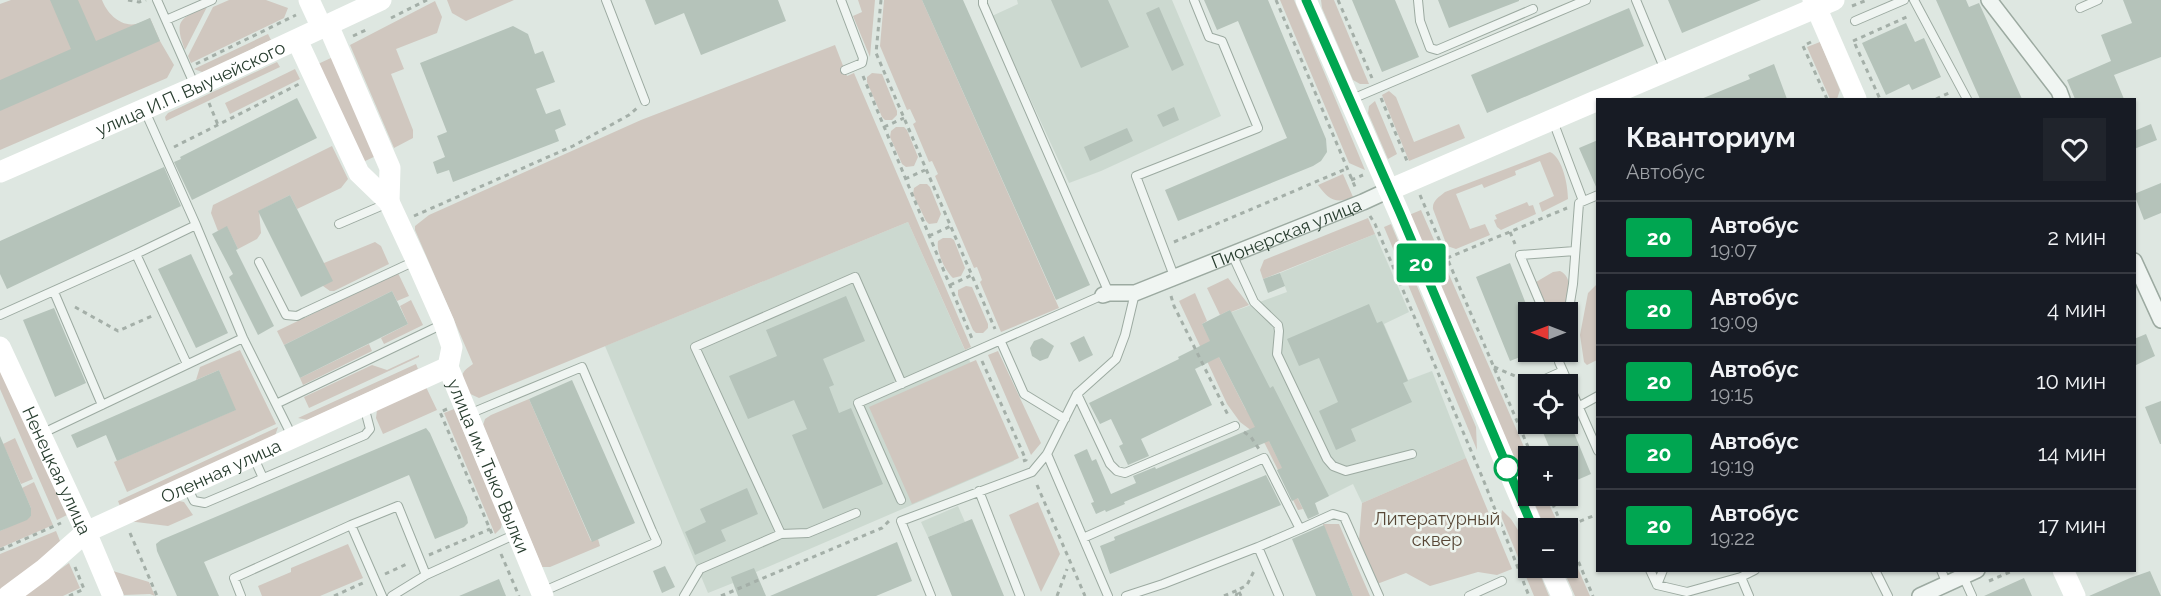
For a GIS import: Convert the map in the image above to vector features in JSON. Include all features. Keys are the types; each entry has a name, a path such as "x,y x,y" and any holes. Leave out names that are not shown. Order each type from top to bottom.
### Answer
{"street":[{"name":"улица И.П. Выучейского","path":"0,172 144,110 381,0"},
{"path":"1306,0 1529,518"},
{"path":"1989,0 2059,91 2062,98"},
{"name":"улица им. Тыко Вылки","path":"301,3 325,27 390,168 389,202"},
{"path":"1827,4 1856,98"},
{"name":"Пионерская улица","path":"1608,98 1625,94 1665,72 1827,4"},
{"name":"улица им. Тыко Вылки","path":"297,40 359,173 389,202 444,323 452,347 448,367 542,594"},
{"name":"Пионерская улица","path":"1106,294 1135,293 1389,190 1596,101"},
{"path":"2136,265 2161,320"},
{"name":"Ненецкая улица","path":"0,347 40,434 77,526 113,596"},
{"name":"Оленная улица","path":"8,596 43,570 77,526 187,486 448,367"},
{"path":"2063,572 2075,596"},
{"path":"1920,596 1944,577 1970,573"},
{"path":"1554,578 1562,596"}],"lane":[{"path":"157,0 197,86"},
{"path":"166,20 212,0"},
{"path":"606,0 645,101"},
{"path":"841,0 863,58 862,63 845,70"},
{"path":"901,500 858,403 1106,294 983,0"},
{"path":"1174,276 1136,176 1258,128 1222,41 1209,37 1194,0"},
{"path":"1418,0 1420,21 1430,48 1437,50 1533,9"},
{"path":"1636,0 1665,72"},
{"path":"1855,21 1904,0"},
{"path":"1914,0 1966,98"},
{"path":"2080,8 2098,0"},
{"path":"1349,100 1581,1"},
{"path":"1437,50 1442,61"},
{"path":"144,110 196,225 243,338 292,438"},
{"path":"1552,119 1581,202 1569,302"},
{"path":"1581,202 1596,196"},
{"path":"339,224 389,202"},
{"path":"0,315 56,295 196,225"},
{"path":"1540,302 1520,255 1575,251"},
{"path":"136,254 187,364"},
{"path":"1233,254 1254,302 1278,325 1277,354 1327,459 1333,466 1346,471 1412,454"},
{"path":"259,262 286,315 291,316 303,313 416,260"},
{"path":"781,534 695,347 855,277 902,384"},
{"path":"930,596 901,521 1032,472 1047,454 1077,394 1116,359 1135,293"},
{"path":"56,295 102,405"},
{"path":"276,404 444,323"},
{"path":"40,434 243,338"},
{"path":"1001,342 1024,394 1065,419"},
{"path":"1559,362 1564,374"},
{"path":"468,415 582,367 657,542 542,594"},
{"path":"1556,374 1563,371"},
{"path":"1077,394 1110,464 1117,471 1125,473 1235,426"},
{"path":"1596,397 1578,407 1596,447"},
{"path":"187,486 194,501 205,503 365,435 370,429 364,405"},
{"path":"1047,454 1108,596"},
{"path":"253,456 263,478"},
{"path":"1083,538 1264,458 1300,529"},
{"path":"979,491 1020,596"},
{"path":"241,596 234,578 398,506 426,575"},
{"path":"684,596 700,569 781,534 808,533 856,513"},
{"path":"1126,596 1258,547 1334,514 1344,517 1379,596"},
{"path":"351,525 382,596"},
{"path":"392,596 426,575 518,534"},
{"path":"1258,547 1279,596"},
{"path":"1651,572 1657,585"},
{"path":"1657,585 1662,572"},
{"path":"1657,585 1687,592 1751,572"},
{"path":"1876,572 1888,596"},
{"path":"1970,573 1972,596"},
{"path":"1741,577 1749,596"},
{"path":"1469,596 1502,581"}],"path":[{"path":"128,0 140,2 146,0"},
{"path":"881,0 876,53 1001,342"},
{"path":"1276,0 1351,180 1367,173"},
{"path":"1827,4 1867,0"},
{"path":"218,125 197,86 296,15 301,3"},
{"path":"1853,41 1920,11"},
{"path":"1850,33 1880,98"},
{"path":"1817,38 1803,46 1827,98"},
{"path":"858,65 978,352 1026,460 1015,464"},
{"path":"164,152 304,81"},
{"path":"398,223 573,146 629,115 645,101"},
{"path":"884,127 904,118"},
{"path":"1398,159 1405,156"},
{"path":"905,179 926,169"},
{"path":"1162,247 1346,169"},
{"path":"1419,190 1518,422"},
{"path":"1447,258 1581,202"},
{"path":"1376,224 1483,479 1529,596"},
{"path":"929,236 951,226"},
{"path":"950,285 972,275"},
{"path":"1172,294 1174,306 1229,417 1235,426 1251,437 1264,458"},
{"path":"56,295 118,331 163,311"},
{"path":"1494,367 1518,380"},
{"path":"440,412 519,596"},
{"path":"1037,485 1085,596"},
{"path":"1578,522 1596,515"},
{"path":"721,596 882,528 894,518"},
{"path":"0,549 77,526"},
{"path":"129,532 157,596"},
{"path":"1224,596 1247,585 1262,555"},
{"path":"1578,561 1593,596"},
{"path":"69,596 84,589 73,562"},
{"path":"1057,596 1067,569"},
{"path":"1236,596 1238,590"},
{"path":"1238,590 1241,596"}],"shaded area":[{"path":"1017,0 1172,0 1221,116 1101,171 1069,183 992,16 1018,4"},
{"path":"908,222 1014,461 756,572 758,578 735,588 733,583 708,593 605,346"},
{"path":"1375,234 1409,312 1384,324 1408,380 1432,371 1466,458 1362,503 1353,484 1303,509 1252,408 1246,410 1202,324 1230,310 1232,312 1287,292 1280,273"},
{"path":"958,506 965,522 928,537 921,522"}],"green space":[{"path":"11,0 102,0 107,10 115,18 125,23 136,24 150,18 174,65 167,78 0,150 0,4"},
{"path":"229,0 266,0 288,8 284,18 191,63 188,56 213,7"},
{"path":"447,0 514,0 466,21 452,13"},
{"path":"858,0 875,0 870,57 853,16 862,12"},
{"path":"884,0 922,0 1059,308 1001,332 980,282 982,280 977,267 974,268 935,176 938,174 932,161 929,162 913,124 916,122 910,109 907,110 880,46"},
{"path":"1280,0 1294,0 1365,170 1349,163"},
{"path":"1321,0 1334,0 1369,84 1360,84 1353,80 1322,8"},
{"path":"435,1 442,17 437,33 396,49 404,69 391,74 413,130 413,138 394,148 350,45"},
{"path":"207,7 185,50 180,33 181,22 190,14"},
{"path":"268,34 271,40 207,71 194,69"},
{"path":"1820,42 1840,90 1837,98 1830,98 1807,47"},
{"path":"835,45 847,76 854,73 971,347 965,350 908,222 479,398 466,392 462,376 465,370 473,364 415,226 429,215 641,120"},
{"path":"333,57 378,155 363,162 318,64"},
{"path":"277,62 280,67 166,121 165,117 168,113"},
{"path":"295,69 300,79 230,114 225,103"},
{"path":"872,73 882,74 897,111 897,115 892,120 885,120 882,117 867,82 867,77"},
{"path":"1389,91 1396,97 1414,142 1459,124 1465,138 1409,161 1382,95"},
{"path":"1375,101 1397,154 1388,159 1368,113 1369,106"},
{"path":"896,127 904,127 907,130 918,157 914,166 906,167 902,164 890,137 891,131"},
{"path":"332,146 348,179 341,188 297,209 290,195 259,211 261,233 257,239 238,249 227,227 218,231 211,213 213,205"},
{"path":"1550,152 1555,155 1561,166 1566,180 1568,199 1542,212 1539,203 1554,196 1540,161 1515,171 1516,175 1484,188 1482,184 1456,194 1470,229 1485,224 1490,235 1456,249 1447,246 1433,209 1438,197 1445,192"},
{"path":"1343,174 1353,197 1342,200 1333,199 1325,194 1318,185"},
{"path":"920,184 927,184 930,187 941,214 937,223 929,224 926,221 913,194 914,188"},
{"path":"1527,202 1529,206 1533,205 1536,214 1501,230 1497,227 1494,220 1497,219 1495,215"},
{"path":"1421,210 1524,446 1518,446 1518,467 1409,215"},
{"path":"1368,218 1375,234 1263,279 1260,270 1264,260"},
{"path":"1391,224 1476,427 1477,450 1384,227"},
{"path":"943,238 954,240 965,268 961,276 953,278 944,266 938,245 938,241"},
{"path":"375,242 381,246 389,264 334,291 323,286 324,263"},
{"path":"1560,271 1568,279 1567,302 1544,302 1536,282 1553,272"},
{"path":"398,273 409,296 397,301 392,291 284,345 277,331"},
{"path":"1228,278 1249,305 1220,315 1207,288"},
{"path":"1596,285 1596,360 1587,365 1584,362 1580,335 1588,293"},
{"path":"966,286 972,287 988,324 988,328 983,333 976,333 973,330 958,295 958,290"},
{"path":"1195,293 1207,321 1202,324 1246,410 1252,407 1303,509 1298,510 1265,444 1240,422 1227,404 1179,301"},
{"path":"411,300 423,325 384,344 381,338 408,324 400,306"},
{"path":"369,344 372,351 303,385 300,378"},
{"path":"240,350 276,424 127,492 114,462 235,410 219,370 196,380 200,367"},
{"path":"998,351 1041,443 1031,455 988,355"},
{"path":"419,355 419,357 309,408 304,397 372,365 387,370"},
{"path":"976,360 1019,458 912,504 869,407"},
{"path":"416,364 418,369 308,420 298,418"},
{"path":"0,368 67,515 57,520 0,389"},
{"path":"426,387 437,410 383,434 376,418 377,410"},
{"path":"529,399 591,541 598,539 600,546 550,567 542,567 483,425 485,419 491,415"},
{"path":"454,409 502,522 501,528 495,534 444,413"},
{"path":"278,427 275,436 120,506 118,501"},
{"path":"15,438 33,479 21,484 3,444"},
{"name":"Литературный сквер","path":"1466,458 1512,569 1497,575 1478,572 1430,586 1406,573 1377,584 1359,540 1362,503"},
{"path":"34,482 53,525 0,548 0,531 31,516 31,508 22,488"},
{"path":"179,501 184,502 193,515 168,526 128,521"},
{"path":"1038,502 1060,554 1041,592 1009,515"},
{"path":"1536,506 1550,506 1555,518 1541,518"},
{"path":"1502,510 1518,530 1518,557 1501,516"},
{"path":"1323,524 1339,524 1370,596 1353,596"},
{"path":"56,531 60,541 35,566 0,592 0,554"},
{"path":"348,544 363,578 320,596 262,596 258,586 291,572 291,568"},
{"path":"69,563 80,588 63,596 23,596"},
{"path":"1578,569 1590,596 1575,596 1567,578 1578,578"},
{"path":"113,571 149,582 155,596 150,594 124,595"},
{"path":"1527,578 1542,578 1549,596 1534,596"}],"building":[{"path":"50,0 78,0 96,41 150,18 160,41 0,111 0,80 71,49"},
{"path":"645,0 778,0 786,21 701,55 684,13 655,25"},
{"path":"922,0 963,0 1090,285 1056,300"},
{"path":"1051,0 1108,0 1129,47 1081,68"},
{"path":"1204,0 1268,0 1326,139 1327,152 1321,161 1313,166 1178,221 1165,190 1287,138 1238,21 1217,30"},
{"path":"1352,0 1395,0 1419,57 1382,72"},
{"path":"1438,0 1519,0 1519,1 1449,28"},
{"path":"1668,0 1761,0 1682,33"},
{"path":"1936,0 1966,0 1969,7 1979,3 2022,98 1980,98"},
{"path":"2123,0 2161,0 2161,57 2114,75 2124,98 2075,98 2067,80 2111,61 2101,35 2132,23"},
{"path":"1159,7 1184,65 1172,71 1146,13"},
{"path":"1629,8 1644,46 1487,113 1471,75"},
{"path":"1906,23 1915,42 1924,38 1941,77 1912,90 1909,84 1886,95 1862,43"},
{"path":"513,26 528,34 535,54 543,51 555,82 536,89 546,114 560,109 566,125 555,130 559,141 453,182 449,170 437,174 433,162 445,157 437,136 447,132 420,63"},
{"path":"1774,64 1787,98 1703,98 1750,79 1748,75"},
{"path":"297,98 317,138 192,200 174,162"},
{"path":"1174,107 1179,120 1163,127 1157,115"},
{"path":"2151,124 2157,140 2136,148 2136,130"},
{"path":"1127,128 1133,141 1090,161 1084,147"},
{"path":"1596,141 1596,187 1579,148"},
{"path":"164,167 181,206 7,289 0,274 0,241"},
{"path":"2161,183 2161,213 2144,220 2136,193"},
{"path":"290,195 333,281 301,297 258,211"},
{"path":"227,226 238,249 236,250 274,326 258,335 229,277 233,274 212,234"},
{"path":"191,254 228,333 196,348 158,269"},
{"path":"1510,263 1525,302 1518,302 1518,358 1510,361 1476,277"},
{"path":"1280,273 1285,286 1268,293 1263,279"},
{"path":"392,291 408,324 300,378 284,345"},
{"path":"846,296 865,341 823,359 834,385 829,387 839,413 851,408 883,484 823,509 792,435 807,429 794,400 748,419 729,376 777,356 766,330"},
{"path":"1369,304 1377,323 1382,321 1408,381 1403,383 1412,402 1351,429 1356,441 1336,450 1319,411 1338,402 1319,358 1299,366 1287,339"},
{"path":"54,308 86,383 55,397 23,320"},
{"path":"1230,310 1270,388 1273,386 1329,496 1315,503 1319,514 1308,519 1298,498 1292,501 1277,470 1282,468 1269,441 1124,502 1125,504 1096,514 1091,503 1094,502 1074,455 1087,449 1092,461 1096,459 1111,494 1136,483 1133,476 1155,467 1156,469 1255,427 1219,357 1195,369 1212,405 1141,439 1149,456 1128,465 1119,446 1123,444 1111,419 1100,424 1089,403 1179,359 1178,357 1210,341 1202,324"},
{"path":"2146,334 2155,356 2136,365 2136,338"},
{"path":"1084,336 1093,355 1079,362 1070,343"},
{"path":"1042,338 1054,346 1048,358 1040,361 1032,356 1030,348 1034,341"},
{"path":"219,370 236,410 117,461 106,435 77,448 71,435"},
{"path":"572,380 635,523 592,542 529,399"},
{"path":"2161,401 2161,444 2160,444 2145,407"},
{"path":"426,428 467,517 468,523 464,527 435,539 409,475 204,562 219,596 177,596 157,551 156,544 161,540"},
{"path":"1544,434 1575,434 1591,474 1578,480 1578,446 1549,446"},
{"path":"0,436 31,508 31,516 27,520 0,531"},
{"path":"1266,475 1281,505 1110,574 1100,546 1115,540 1114,537"},
{"path":"747,488 758,514 721,530 726,541 695,555 685,532 706,522 700,509"},
{"path":"972,519 1004,596 952,596 928,537"},
{"path":"1324,525 1353,596 1316,596 1292,539"},
{"path":"897,542 912,581 876,596 770,596"},
{"path":"665,566 675,587 662,593 653,571"},
{"path":"754,568 766,596 738,596 731,577"},
{"path":"2150,571 2161,596 2089,596 2130,578"},
{"path":"2024,578 2032,596 1984,596"},
{"path":"499,579 506,596 459,596"}],"bus line":[{"name":"20","path":"1306,0 1400,213 1529,518"}]}
